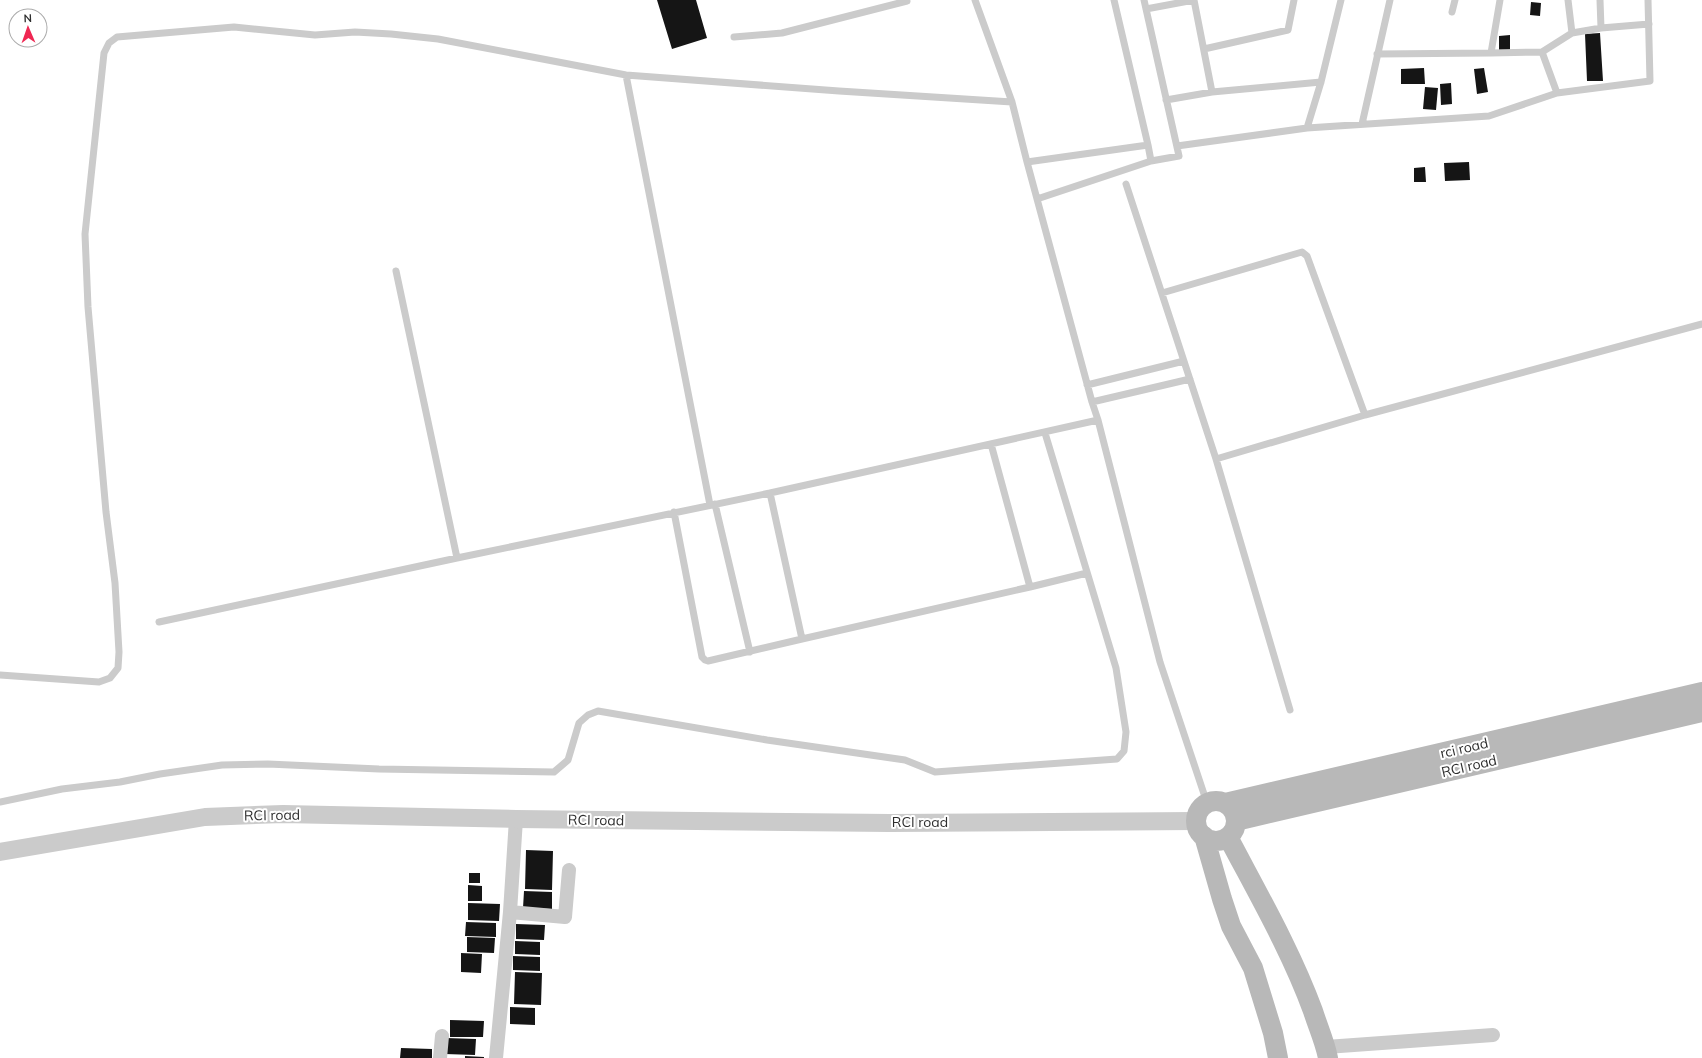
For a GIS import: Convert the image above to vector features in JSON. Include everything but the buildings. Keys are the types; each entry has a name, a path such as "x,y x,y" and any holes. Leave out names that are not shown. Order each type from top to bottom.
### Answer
{"main road":[{"name":"rci road","path":"1216,803 1702,692"},
{"name":"RCI road","path":"1232,829 1702,712"},
{"path":"1278,1058 1273,1033 1253,968 1231,926 1200,829 1198,812 1216,803 1235,814 1232,829 1306,992 1327,1053"},
{"path":"1200,829 1215,841 1232,829"}],"street":[{"name":"RCI road","path":"0,852 205,817 283,814 1200,829"},
{"path":"496,1058 510,912 516,819"},
{"path":"510,912 566,917 569,870"},
{"path":"1327,1053 1493,1035"},
{"path":"440,1058 442,1036"}],"lane":[{"path":"734,37 782,33 909,0"},
{"path":"975,0 1012,102 1087,385 1098,420 1160,662 1216,803"},
{"path":"1114,0 1151,161"},
{"path":"1037,199 1151,161 1179,156 1144,0"},
{"path":"1146,10 1194,0 1212,92"},
{"path":"1204,49 1288,30 1294,0"},
{"path":"1307,128 1321,82 1342,0"},
{"path":"1362,124 1390,0"},
{"path":"1452,12 1455,0"},
{"path":"1491,53 1500,0"},
{"path":"1568,0 1572,33"},
{"path":"1600,0 1601,28"},
{"path":"1177,146 1307,128 1489,116 1556,93 1650,81 1648,0"},
{"path":"1377,54 1542,52 1572,33 1601,28 1649,24"},
{"path":"0,676 99,682 110,678 118,668 119,652 115,583 106,512 89,323 85,234 104,53 109,43 117,37 234,27 315,35 354,32 392,34 438,40 626,75 1012,102"},
{"path":"1542,52 1556,93"},
{"path":"626,75 713,504 750,652"},
{"path":"1166,100 1212,92 1321,82"},
{"path":"1027,162 1148,145"},
{"path":"1126,184 1216,459 1290,710"},
{"path":"1162,293 1302,252 1307,256 1365,415"},
{"path":"396,271 457,558"},
{"path":"1216,459 1365,415 1702,324"},
{"path":"1087,385 1184,361"},
{"path":"1092,402 1190,379"},
{"path":"159,622 674,512 770,493 1098,420"},
{"path":"0,802 62,789 120,782 160,774 222,765 268,764 379,769 554,772 568,760 579,723 588,715 598,711 768,740 905,760 935,772 1117,760 1124,751 1126,732 1116,668 1045,433"},
{"path":"991,444 1030,587"},
{"path":"770,493 802,639"},
{"path":"674,512 702,657 704,660 708,661 1087,573"}]}
